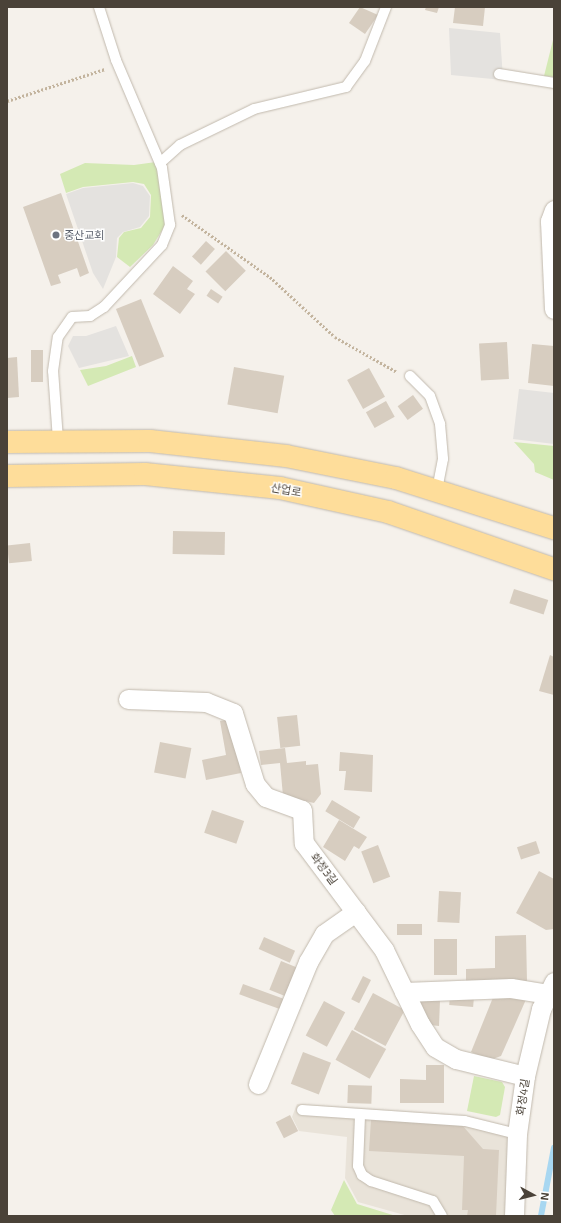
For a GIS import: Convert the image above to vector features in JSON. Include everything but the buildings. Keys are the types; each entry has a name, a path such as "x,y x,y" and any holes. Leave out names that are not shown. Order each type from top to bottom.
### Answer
{"main road":[{"path":"7,442 58,440 150,441 286,456 396,478 554,528"},
{"name":"산업로","path":"7,476 145,474 280,488 388,512 554,569"}],"street":[{"path":"554,210 550,221 554,309"},
{"name":"화정3길","path":"128,699 206,702 233,713 255,784 266,797 302,810 304,843 384,950 404,992 435,1047 456,1059 525,1076"},
{"path":"258,1084 308,962 324,934 356,912"},
{"path":"404,992 551,988"},
{"name":"화정4길","path":"514,1216 517,1134 525,1076 551,988"}],"lane":[{"path":"58,440 53,371 58,336 72,317 97,313 162,245 170,225 170,207 160,163 118,65 99,7"},
{"path":"160,163 180,145 254,109 346,87 365,61 386,7"},
{"path":"499,74 554,83"},
{"path":"410,376 430,396 440,424 443,459 438,491"},
{"path":"302,1110 360,1116 465,1121 517,1134"},
{"path":"360,1116 358,1166 362,1175 370,1181 434,1201 442,1216"}],"path":[{"path":"7,100 118,65"},
{"path":"170,207 270,277 335,337 379,364 410,376"}],"shaded area":[{"path":"449,28 500,33 503,80 451,75"},
{"path":"133,183 143,186 150,196 149,216 140,227 123,232 117,238 116,257 103,289 93,273 66,194 83,188"},
{"path":"116,326 129,356 79,368 68,346 73,336 86,336"},
{"path":"519,389 554,393 554,444 513,439"},
{"path":"297,1104 466,1116 512,1128 507,1216 408,1216 358,1202 345,1178 347,1137 299,1131 292,1117"}],"green space":[{"path":"554,36 554,77 544,76"},
{"path":"156,162 163,185 166,224 153,245 130,267 117,257 119,238 124,232 141,228 150,217 151,195 144,184 133,182 83,187 66,193 60,174 85,163 134,165"},
{"path":"132,356 136,367 88,386 80,370 106,366"},
{"path":"514,442 554,446 554,480 535,472 534,464"},
{"path":"474,1076 502,1082 505,1087 500,1115 496,1117 467,1111"},
{"path":"344,1180 357,1204 396,1216 335,1216 331,1210"}],"waterway":[{"path":"541,1216 554,1148"}],"place":[{"name":"중산교회","path":"56,235"}]}
